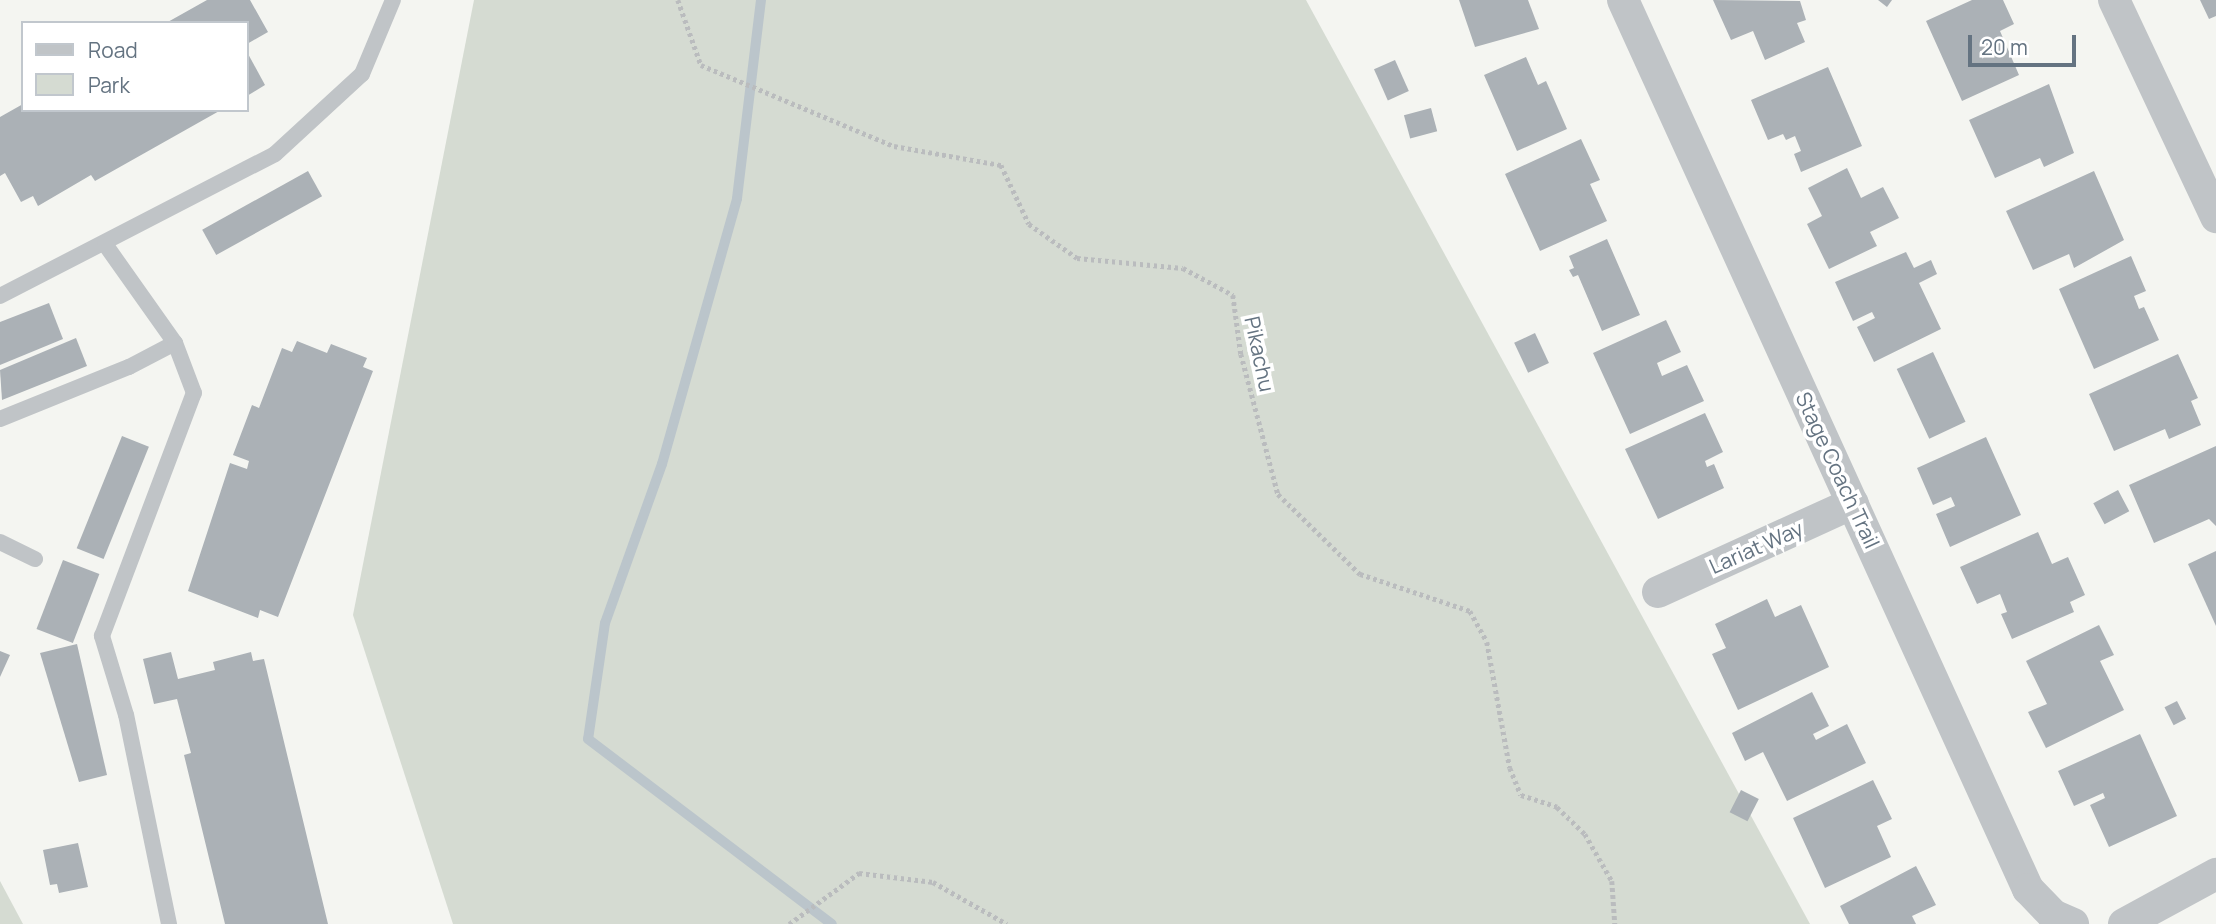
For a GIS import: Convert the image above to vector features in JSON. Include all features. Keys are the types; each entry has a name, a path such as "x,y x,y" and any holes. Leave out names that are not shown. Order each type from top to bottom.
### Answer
{"street":[{"name":"Stage Coach Trail","path":"1623,0 2028,889 2053,915 2073,924"},
{"path":"2114,0 2216,217"},
{"name":"Lariat Way","path":"1658,592 1853,503"},
{"path":"2124,924 2216,874"}],"lane":[{"path":"0,296 275,154 362,74 393,0"},
{"path":"105,244 174,343 194,393 102,636 126,715 169,924"},
{"path":"0,419 129,368 174,343"},
{"path":"0,542 35,559"}],"path":[{"name":"Pikachu","path":"678,0 701,65 894,146 1000,165 1029,224 1077,258 1183,268 1233,295 1241,354 1278,494 1360,574 1470,611 1488,642 1510,768 1521,795 1557,807 1585,834 1612,881 1615,924"},
{"path":"789,924 859,873 933,882 1007,924"}],"green space":[{"path":"474,0 1306,0 1810,924 453,924 353,615"},
{"path":"0,881 23,924 0,924"}],"building":[{"path":"207,0 250,0 268,32 248,43 248,21 170,21"},
{"path":"1459,0 1528,0 1539,29 1475,47"},
{"path":"1713,0 1800,1 1806,20 1797,23 1805,42 1765,60 1753,31 1731,40"},
{"path":"1878,0 1892,0 1887,7"},
{"path":"1972,0 2003,0 2014,24 2000,31 2019,75 1962,101 1926,21"},
{"path":"2200,0 2216,0 2216,16 2209,19"},
{"path":"248,54 265,85 248,95"},
{"path":"1526,57 1538,85 1546,81 1567,129 1517,151 1484,75"},
{"path":"1395,60 1409,91 1388,100 1374,69"},
{"path":"1828,67 1862,146 1801,172 1794,154 1801,151 1795,136 1786,140 1783,134 1768,140 1751,100"},
{"path":"2049,84 2074,153 2044,167 2040,158 1995,178 1969,120"},
{"path":"21,105 21,112 217,112 95,181 91,175 38,206 33,196 21,202 5,173 0,176 0,117"},
{"path":"1431,108 1437,131 1410,138 1404,115"},
{"path":"1581,139 1600,180 1590,184 1607,221 1540,251 1505,174"},
{"path":"1847,168 1861,198 1883,187 1899,218 1870,232 1877,246 1829,269 1807,224 1822,216 1808,188"},
{"path":"308,171 322,196 216,255 202,230"},
{"path":"2094,171 2124,240 2074,268 2069,254 2033,270 2006,211"},
{"path":"1607,239 1640,315 1602,331 1578,275 1573,277 1569,270 1574,268 1569,256"},
{"path":"1906,252 1914,268 1931,260 1937,274 1919,283 1941,329 1874,362 1857,327 1875,318 1872,312 1853,321 1835,282"},
{"path":"2131,256 2146,291 2134,296 2139,309 2144,307 2159,340 2094,369 2059,289"},
{"path":"49,303 63,339 0,365 0,322"},
{"path":"1666,320 1681,352 1657,363 1662,376 1687,365 1704,401 1630,434 1593,353"},
{"path":"1535,333 1549,363 1528,373 1514,343"},
{"path":"76,338 87,366 2,400 0,370"},
{"path":"297,341 327,353 331,344 367,358 363,367 373,371 278,617 260,610 258,618 188,591 230,463 247,469 249,461 233,455 252,405 259,408 282,348 292,352"},
{"path":"1933,352 1966,422 1929,439 1897,369"},
{"path":"2178,354 2198,398 2191,401 2201,425 2169,439 2165,429 2114,451 2089,394"},
{"path":"1705,413 1723,452 1705,461 1707,467 1714,464 1724,488 1658,519 1625,449"},
{"path":"122,436 149,447 104,559 77,548"},
{"path":"1986,437 2021,515 1950,547 1936,514 1955,506 1951,497 1933,505 1917,468"},
{"path":"2216,446 2216,526 2209,519 2154,543 2129,485"},
{"path":"2118,490 2129,511 2105,524 2093,503"},
{"path":"2038,532 2052,564 2068,557 2085,595 2070,602 2074,612 2012,639 2001,614 2007,612 2000,594 1977,604 1960,567"},
{"path":"2216,551 2216,626 2188,564"},
{"path":"63,560 99,574 73,643 36,629"},
{"path":"1767,599 1775,617 1801,605 1829,667 1738,710 1712,654 1726,648 1715,624"},
{"path":"2099,625 2114,655 2100,661 2124,710 2046,748 2028,712 2047,704 2026,661"},
{"path":"77,644 107,775 79,782 40,653"},
{"path":"0,651 10,655 0,677"},
{"path":"171,652 178,679 215,670 213,662 251,652 253,661 264,659 328,924 225,924 184,755 191,753 177,699 154,704 143,659"},
{"path":"1812,692 1829,726 1813,734 1816,740 1847,724 1866,763 1787,801 1763,752 1745,761 1732,733"},
{"path":"2177,701 2186,719 2174,725 2165,707"},
{"path":"2140,734 2177,816 2109,847 2090,805 2105,798 2103,793 2074,806 2058,771"},
{"path":"1873,780 1892,819 1877,826 1891,857 1825,888 1793,818"},
{"path":"1741,790 1759,799 1747,821 1730,812"},
{"path":"78,843 88,887 59,893 57,884 50,885 43,850"},
{"path":"1916,866 1936,905 1912,916 1916,924 1849,924 1840,906"}],"waterway":[{"path":"761,0 737,199 662,464 605,623 588,739 832,924"}]}
